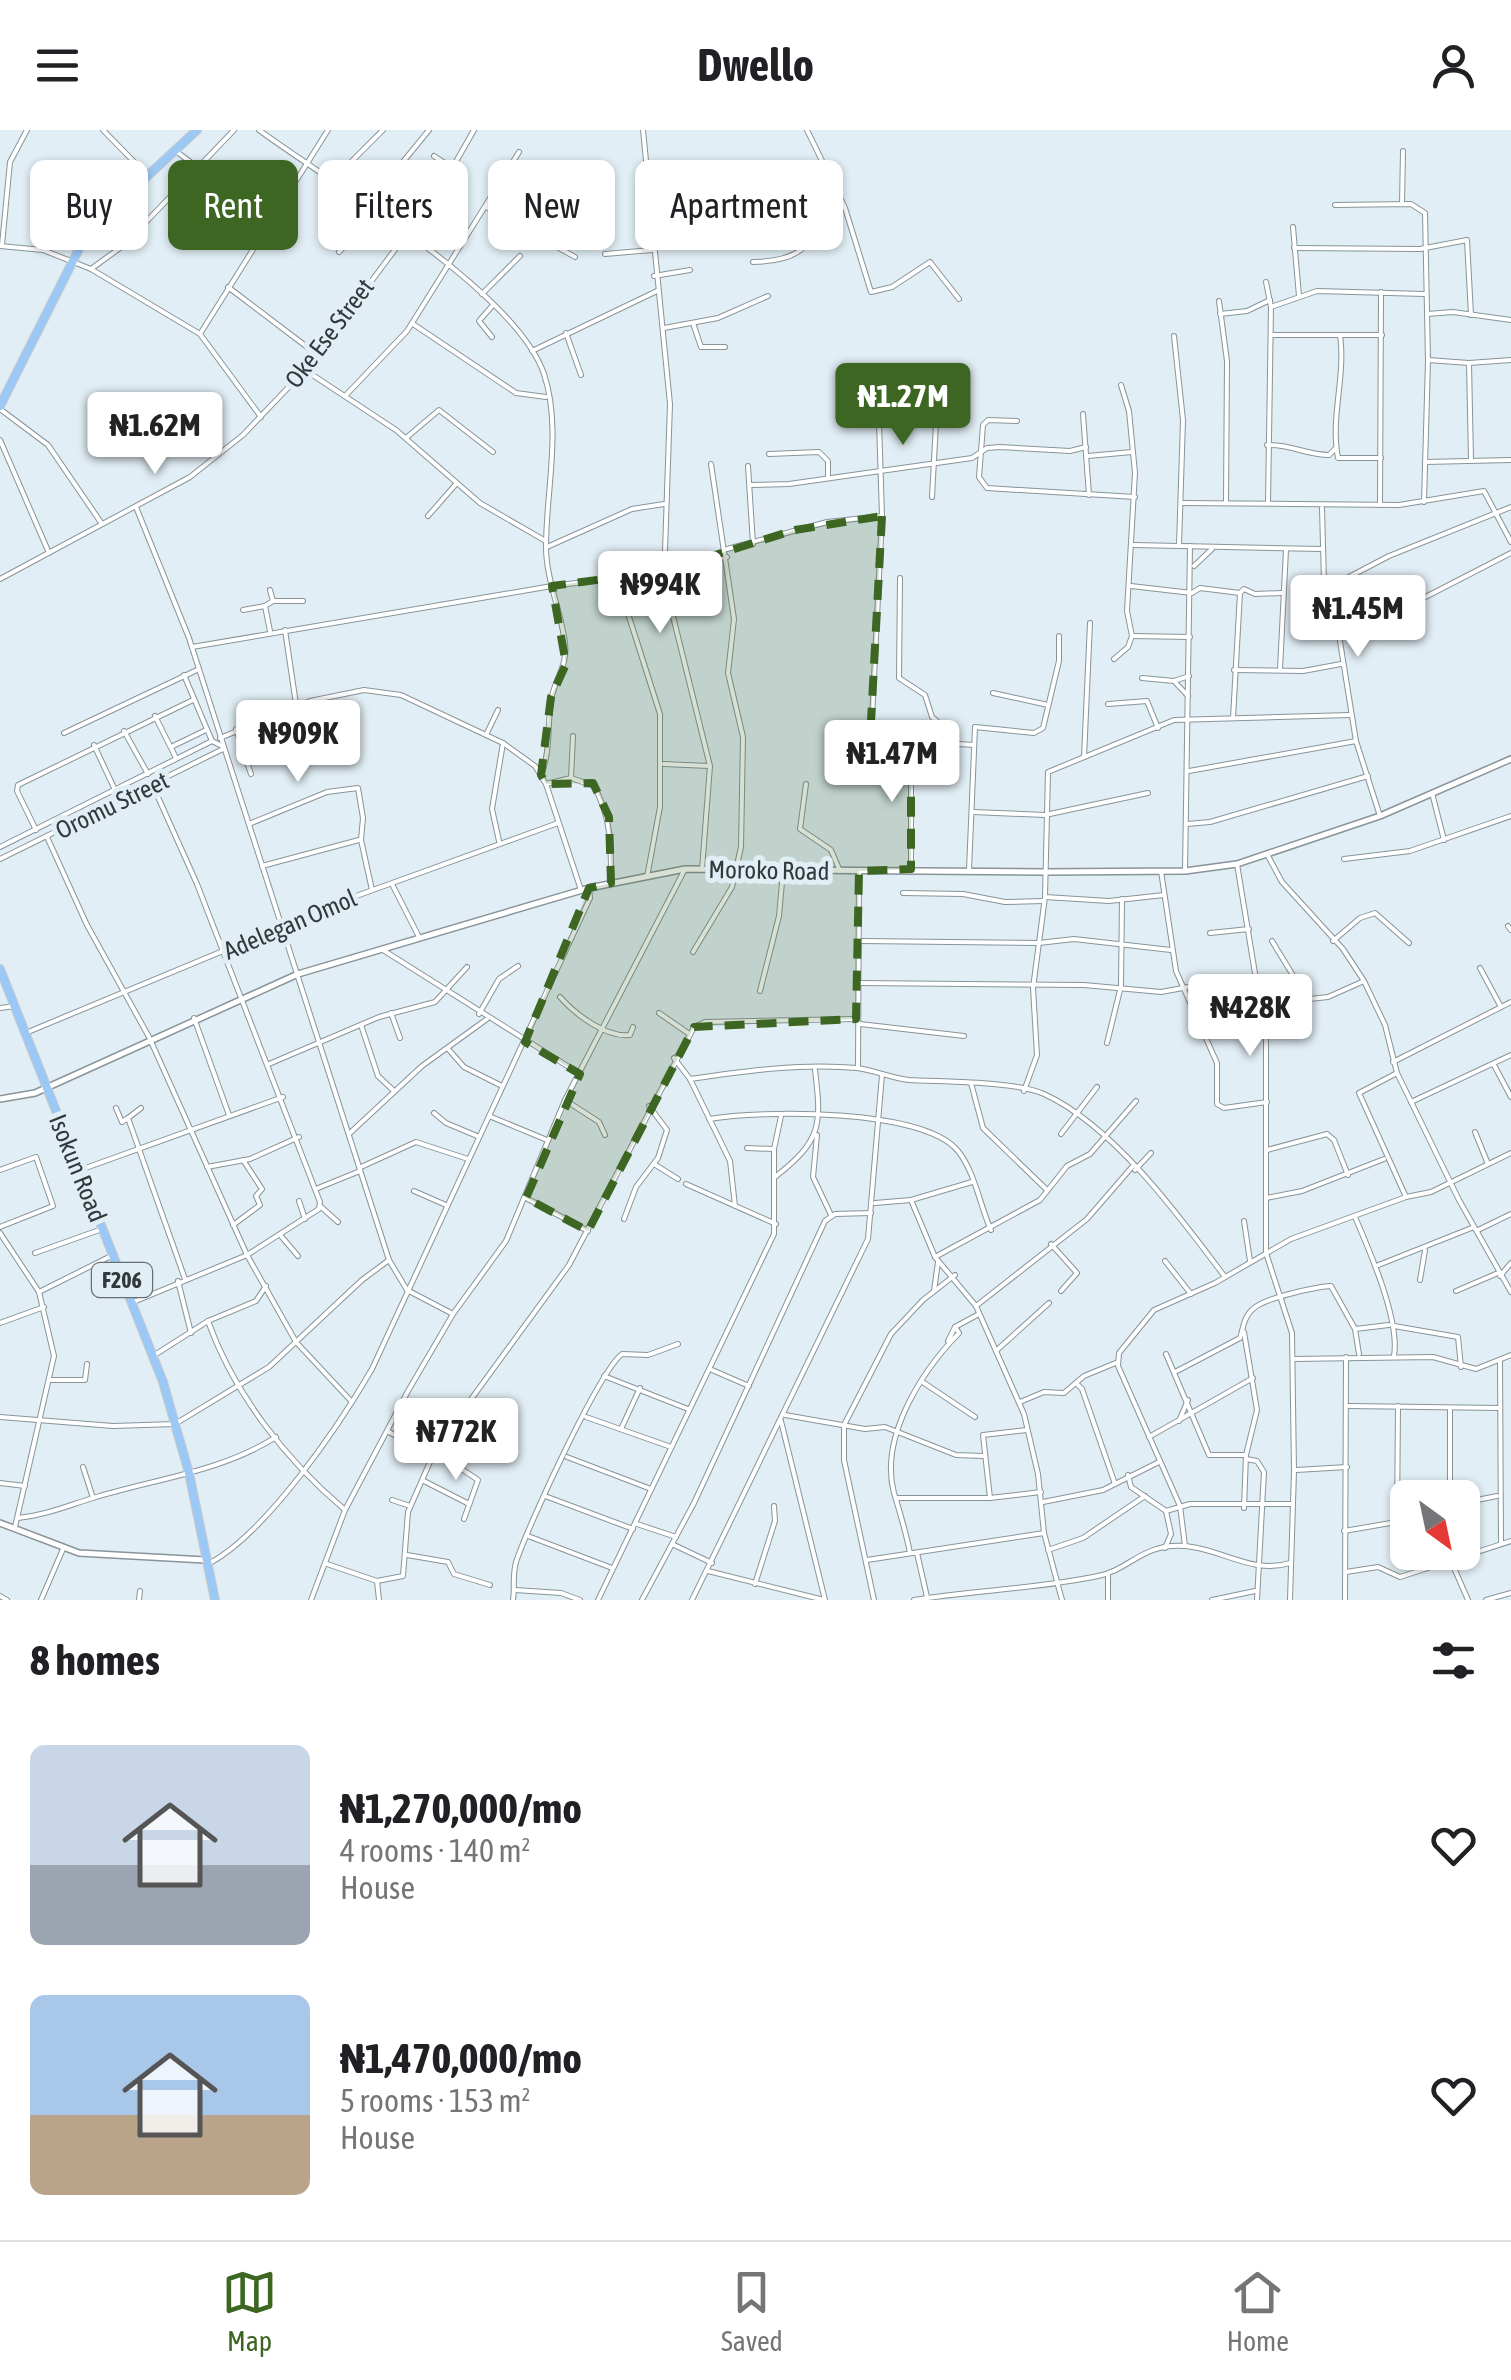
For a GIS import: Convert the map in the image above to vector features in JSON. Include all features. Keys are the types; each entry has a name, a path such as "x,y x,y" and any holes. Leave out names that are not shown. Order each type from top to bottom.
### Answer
{"main road":[{"path":"148,172 197,130"},
{"path":"0,407 78,250"},
{"name":"Isokun Road","path":"0,968 154,1356 189,1473 215,1600"}],"street":[{"path":"27,130 10,162 1,246 43,250 91,269 200,334 262,417"},
{"path":"104,130 133,160"},
{"path":"206,160 234,130"},
{"path":"259,130 318,174"},
{"path":"298,177 328,130"},
{"path":"353,160 383,130"},
{"path":"406,160 429,130"},
{"name":"Oke Ese Street","path":"457,160 474,130"},
{"path":"643,130 645,160"},
{"path":"806,130 821,160"},
{"path":"174,149 188,160"},
{"path":"1402,204 1403,151"},
{"path":"515,160 519,152"},
{"path":"434,156 440,160"},
{"path":"91,269 124,246 168,200"},
{"path":"346,394 412,324 488,204"},
{"path":"1335,205 1402,204 1424,210 1428,360 1424,502"},
{"path":"486,207 574,257"},
{"path":"843,211 870,292 892,287 930,262 959,299"},
{"path":"1294,227 1298,296"},
{"path":"1294,248 1420,249 1462,239 1469,243 1471,315"},
{"path":"200,334 250,250"},
{"name":"Oke Ese Street","path":"136,507 190,477 262,417 304,370 393,250"},
{"path":"426,250 482,294 532,351 543,373 552,455 546,544 566,664 551,696 549,751 541,775"},
{"path":"605,254 652,250 670,404 664,570 710,766 702,869"},
{"path":"753,262 788,260 801,250"},
{"path":"482,294 520,256"},
{"path":"654,276 690,270"},
{"path":"1266,282 1271,334 1268,503"},
{"path":"227,286 316,353"},
{"path":"1220,314 1247,311 1318,290 1426,294"},
{"path":"532,351 657,291"},
{"path":"1380,506 1381,292"},
{"path":"664,328 738,311 768,296"},
{"path":"1219,301 1226,360 1226,502"},
{"path":"492,337 479,321 493,306"},
{"path":"1427,314 1511,320"},
{"path":"693,323 702,347 726,347"},
{"path":"412,324 516,393 546,397"},
{"path":"566,334 582,375"},
{"path":"1271,334 1382,335"},
{"path":"1340,335 1338,458 1380,458"},
{"path":"1174,336 1183,420 1180,545"},
{"path":"1428,360 1511,360"},
{"path":"1468,363 1471,460"},
{"path":"304,370 346,394 406,438 456,484 546,544"},
{"path":"1114,659 1128,648 1132,636 1127,611 1135,496 1121,384"},
{"path":"932,497 937,405"},
{"path":"0,407 48,445 102,524"},
{"path":"406,438 440,410 493,452"},
{"path":"1083,414 1090,495"},
{"path":"1017,421 984,423 979,477 987,488 1135,496"},
{"path":"879,422 882,516 870,734 875,740 974,745"},
{"path":"0,440 49,553"},
{"path":"1267,445 1290,444 1317,455 1329,455 1336,448"},
{"path":"751,485 979,456 987,448 1000,446 1070,451 1086,448"},
{"path":"769,454 820,452 828,461 828,478"},
{"path":"1088,456 1132,452"},
{"path":"1425,462 1511,460"},
{"path":"694,952 724,902 741,847 743,737 728,673 734,618 727,549 711,464"},
{"path":"748,466 754,544"},
{"path":"428,516 456,484"},
{"path":"1181,502 1380,506 1484,491 1511,542"},
{"path":"546,544 632,508 664,504"},
{"path":"1322,506 1324,582 1332,598 1356,741 1380,816"},
{"path":"0,578 136,507 192,646 390,1260 408,1290 453,1314"},
{"path":"1332,598 1347,578 1383,558 1511,507"},
{"path":"727,549 827,522 882,516"},
{"path":"1134,545 1322,549"},
{"path":"1185,871 1193,567 1190,546"},
{"path":"1193,567 1212,549"},
{"path":"1280,669 1286,550"},
{"path":"1338,628 1372,624 1511,553"},
{"path":"192,646 664,570 727,556"},
{"path":"616,576 660,714 664,764 647,877"},
{"path":"900,578 899,678 925,695 932,717 950,732 952,742"},
{"path":"1131,586 1192,593 1200,588 1240,594"},
{"path":"270,590 273,600"},
{"path":"1233,718 1240,594 1244,590 1255,594 1282,592"},
{"path":"244,610 265,606 273,600 303,600"},
{"path":"265,606 270,632"},
{"path":"1084,757 1090,622"},
{"path":"285,629 296,704"},
{"path":"969,870 975,726 1038,732 1059,662 1059,636"},
{"path":"1132,636 1190,636"},
{"path":"1234,670 1303,672 1341,664"},
{"path":"64,732 197,670"},
{"path":"184,675 206,730 222,748"},
{"path":"1142,678 1174,681 1190,676"},
{"path":"1174,681 1190,698"},
{"path":"0,1523 63,1548 124,1558 189,1555 209,1562 226,1553 302,1471 352,1402 590,898 541,775 503,743 401,695 364,690 296,704 220,738"},
{"path":"992,693 1048,705"},
{"path":"36,830 16,787 193,700"},
{"path":"1108,704 1148,701 1158,728"},
{"path":"486,735 498,710"},
{"path":"1024,1092 1037,1055 1034,988 1046,872 1048,772 1189,718 1350,715"},
{"path":"155,716 176,758"},
{"path":"236,729 251,774"},
{"path":"171,747 206,730"},
{"path":"124,731 148,774"},
{"path":"573,736 571,778 574,783 594,786 605,806 611,834 611,883"},
{"path":"0,847 212,741"},
{"path":"1188,771 1356,741"},
{"path":"911,742 911,869"},
{"path":"499,841 492,809 503,743"},
{"path":"94,746 114,790"},
{"name":"Oromu Street","path":"0,860 222,748"},
{"name":"Moroko Road","path":"0,1099 46,1087 298,974 418,935 611,883 685,868 782,872 1185,871 1238,864 1380,816 1511,759"},
{"path":"664,764 710,766"},
{"path":"1187,824 1210,822 1368,776"},
{"path":"546,784 571,778"},
{"path":"806,784 800,829 830,850 840,871"},
{"path":"152,786 283,1097 318,1188 320,1206 338,1222"},
{"path":"249,824 327,792 358,788 364,818 360,840 372,890"},
{"path":"973,812 1045,815 1148,793"},
{"path":"1432,793 1444,840"},
{"path":"1344,858 1410,851 1511,816"},
{"name":"Adelegan Omol","path":"25,1033 372,890 499,841 558,823"},
{"path":"47,837 86,922 150,1038 247,1255 296,1342 352,1402"},
{"path":"262,866 360,840"},
{"path":"1268,856 1282,882 1364,981 1385,1025 1397,1072 1451,1184 1511,1292"},
{"path":"1238,864 1262,1004 1267,1102 1266,1254 1284,1299 1293,1359 1290,1600"},
{"path":"311,1600 345,1510 453,1314 506,1241 564,1100 685,868"},
{"path":"1160,870 1171,950 1217,1063 1217,1104 1224,1108 1267,1102"},
{"path":"858,1068 860,871"},
{"path":"760,991 781,902 782,872"},
{"path":"392,884 418,935"},
{"path":"904,893 1044,899 1164,895"},
{"path":"1106,1044 1121,986 1122,899"},
{"path":"1333,940 1360,918 1375,913 1408,943"},
{"path":"1210,933 1249,929"},
{"path":"861,940 1094,940 1121,948 1171,950"},
{"path":"1272,941 1308,1000"},
{"path":"379,948 580,1074"},
{"path":"479,1014 500,979 518,966"},
{"path":"269,1064 391,1013 430,1005 447,992 467,967"},
{"path":"1480,968 1501,1007"},
{"path":"1262,1004 1334,996 1364,981"},
{"path":"858,983 1121,986 1161,992 1210,983"},
{"path":"560,997 572,1011 625,1037 633,1026"},
{"path":"1393,1062 1511,1002"},
{"path":"0,1008 14,1006"},
{"path":"391,1013 400,1038"},
{"path":"659,1014 688,1034"},
{"path":"194,1018 230,1115"},
{"path":"350,1133 422,1066 487,1019"},
{"path":"327,1564 377,1581 403,1576 410,1506 434,1454 456,1417 527,1326 588,1231 648,1106 688,1034 705,1022 858,1021 964,1036"},
{"path":"360,1025 378,1076 394,1091"},
{"path":"449,1050 464,1067 503,1086"},
{"path":"1412,1102 1511,1055"},
{"path":"674,1058 690,1079 730,1161 735,1206"},
{"path":"1494,1064 1511,1097"},
{"path":"690,1079 744,1070 858,1068 882,1076 1044,1094 1102,1137 1134,1168 1184,1222 1225,1277"},
{"path":"815,1070 820,1114 813,1177 831,1216"},
{"path":"1397,1072 1359,1093 1406,1196"},
{"path":"692,1600 785,1415 872,1228 882,1076"},
{"path":"971,1083 980,1123 1046,1189"},
{"path":"1061,1134 1097,1087"},
{"path":"78,1170 283,1097"},
{"path":"564,1100 599,1122 605,1135"},
{"path":"937,1259 1040,1200 1046,1189 1136,1101"},
{"path":"624,1219 636,1187 654,1164 667,1130 648,1106"},
{"path":"116,1108 122,1122 142,1108"},
{"path":"434,1112 446,1124 479,1137"},
{"path":"709,1119 820,1114 880,1120 950,1144 960,1154 991,1230"},
{"path":"489,1116 547,1140"},
{"path":"598,1600 711,1370 776,1224 774,1149 781,1116"},
{"path":"128,1118 181,1280 191,1332"},
{"path":"1475,1132 1488,1164"},
{"path":"774,1178 817,1134"},
{"path":"1266,1150 1327,1134 1334,1140 1348,1175"},
{"path":"206,1168 243,1160 298,1137"},
{"path":"318,1188 416,1142 468,1159"},
{"path":"747,1148 774,1149"},
{"path":"1118,1362 1146,1315 1225,1277 1291,1239 1406,1196 1451,1184 1511,1153"},
{"path":"976,1306 1087,1219 1151,1154"},
{"path":"0,1170 36,1157 52,1206 0,1230 39,1292 54,1356 15,1527"},
{"path":"1266,1198 1348,1175 1386,1158"},
{"path":"233,1225 260,1205 256,1196 262,1189 243,1160"},
{"path":"654,1164 678,1179"},
{"path":"874,1203 911,1200 972,1182"},
{"path":"686,1184 776,1224"},
{"path":"414,1191 446,1205"},
{"path":"526,1198 588,1231"},
{"path":"299,1200 305,1219"},
{"path":"911,1200 937,1259 976,1306 1019,1402 1041,1492 1044,1532 1062,1600"},
{"path":"131,1303 247,1255 281,1236 320,1206"},
{"path":"831,1216 871,1213"},
{"path":"1376,1266 1511,1214"},
{"path":"768,1220 774,1216"},
{"path":"642,1600 831,1216"},
{"path":"1355,1217 1376,1266 1394,1356"},
{"path":"1244,1222 1250,1261"},
{"path":"35,1253 102,1228"},
{"path":"281,1236 298,1256"},
{"path":"1051,1244 1077,1273 1061,1291"},
{"path":"1420,1280 1425,1250"},
{"path":"39,1292 113,1255"},
{"path":"934,1292 937,1259"},
{"path":"0,1417 113,1426 175,1424 270,1366 362,1280 390,1260"},
{"path":"1165,1261 1191,1294"},
{"path":"1456,1291 1499,1274 1511,1263"},
{"path":"874,1600 844,1460 844,1425 885,1341 955,1276"},
{"path":"154,1356 208,1321 256,1300 266,1286"},
{"path":"1176,1372 1240,1338 1253,1308 1331,1286 1355,1329 1360,1356"},
{"path":"997,1350 1049,1303"},
{"path":"0,1323 44,1307"},
{"path":"910,1553 893,1463 902,1411 920,1380 959,1333 955,1327 977,1315"},
{"path":"208,1321 237,1386 302,1471 345,1510"},
{"path":"1355,1329 1391,1326 1458,1337 1461,1367"},
{"path":"1242,1328 1257,1410 1246,1457 1244,1508"},
{"path":"514,1600 515,1566 527,1536 604,1376 622,1354 648,1354 678,1344"},
{"path":"1166,1354 1211,1457 1246,1457 1257,1461 1264,1472 1257,1600"},
{"path":"1293,1359 1442,1358 1461,1367 1482,1369 1511,1354"},
{"path":"1345,1600 1346,1357"},
{"path":"1500,1360 1501,1544"},
{"path":"1019,1402 1044,1392 1064,1393 1109,1362 1118,1362"},
{"path":"1118,1362 1180,1506 1185,1546"},
{"path":"51,1380 86,1379 87,1364"},
{"path":"711,1370 749,1386"},
{"path":"604,1376 690,1409"},
{"path":"1149,1437 1253,1378"},
{"path":"920,1380 975,1417"},
{"path":"1076,1383 1082,1389 1115,1484"},
{"path":"620,1429 640,1388"},
{"path":"1179,1421 1188,1400"},
{"path":"1397,1480 1398,1406"},
{"path":"1347,1407 1499,1408"},
{"path":"1450,1410 1450,1480"},
{"path":"785,1415 884,1427 956,1455 983,1456"},
{"path":"456,1417 485,1435"},
{"path":"586,1417 671,1447"},
{"path":"707,1571 824,1600 781,1422"},
{"path":"990,1498 983,1435 1027,1430"},
{"path":"388,1431 476,1476 478,1483 464,1519"},
{"path":"18,1518 64,1511 93,1498 189,1473 251,1452 276,1437"},
{"path":"1502,1452 1511,1452"},
{"path":"564,1456 651,1489"},
{"path":"1042,1502 1115,1484 1159,1462"},
{"path":"1294,1470 1346,1466"},
{"path":"83,1467 93,1498"},
{"path":"1128,1475 1131,1487 1166,1511 1171,1534 1166,1548"},
{"path":"422,1480 469,1504"},
{"path":"0,1483 25,1486"},
{"path":"897,1498 990,1498 1041,1492"},
{"path":"546,1496 676,1537"},
{"path":"1048,1550 1084,1538 1144,1496"},
{"path":"1480,1500 1499,1496"},
{"path":"392,1500 410,1506"},
{"path":"900,1509 905,1500"},
{"path":"1166,1511 1206,1503 1244,1508 1291,1504"},
{"path":"755,1584 774,1522 774,1506"},
{"path":"1344,1532 1390,1522"},
{"path":"867,1560 1044,1532"},
{"path":"527,1536 612,1568"},
{"path":"1480,1551 1511,1541"},
{"path":"672,1544 712,1563"},
{"path":"189,1555 205,1546"},
{"path":"914,1600 1011,1591 1108,1574 1139,1554 1185,1546 1259,1566 1290,1563"},
{"path":"41,1600 63,1548"},
{"path":"917,1552 928,1598"},
{"path":"405,1554 448,1562 454,1574 490,1584"},
{"path":"1346,1572 1378,1566 1400,1577 1422,1570"},
{"path":"1455,1570 1468,1600"},
{"path":"1108,1574 1108,1600"},
{"path":"377,1581 379,1600"},
{"path":"514,1590 561,1593 580,1600"},
{"path":"1212,1600 1257,1590"},
{"path":"139,1600 140,1591"},
{"path":"1486,1600 1511,1593"},
{"path":"0,1596 7,1600"}],"highlighted area":[{"path":"882,516 870,740 911,742 911,869 859,871 856,1019 694,1027 588,1231 526,1198 580,1074 525,1042 589,888 611,883 609,817 593,783 546,784 541,775 551,697 566,664 552,586 664,571 795,530"}]}
